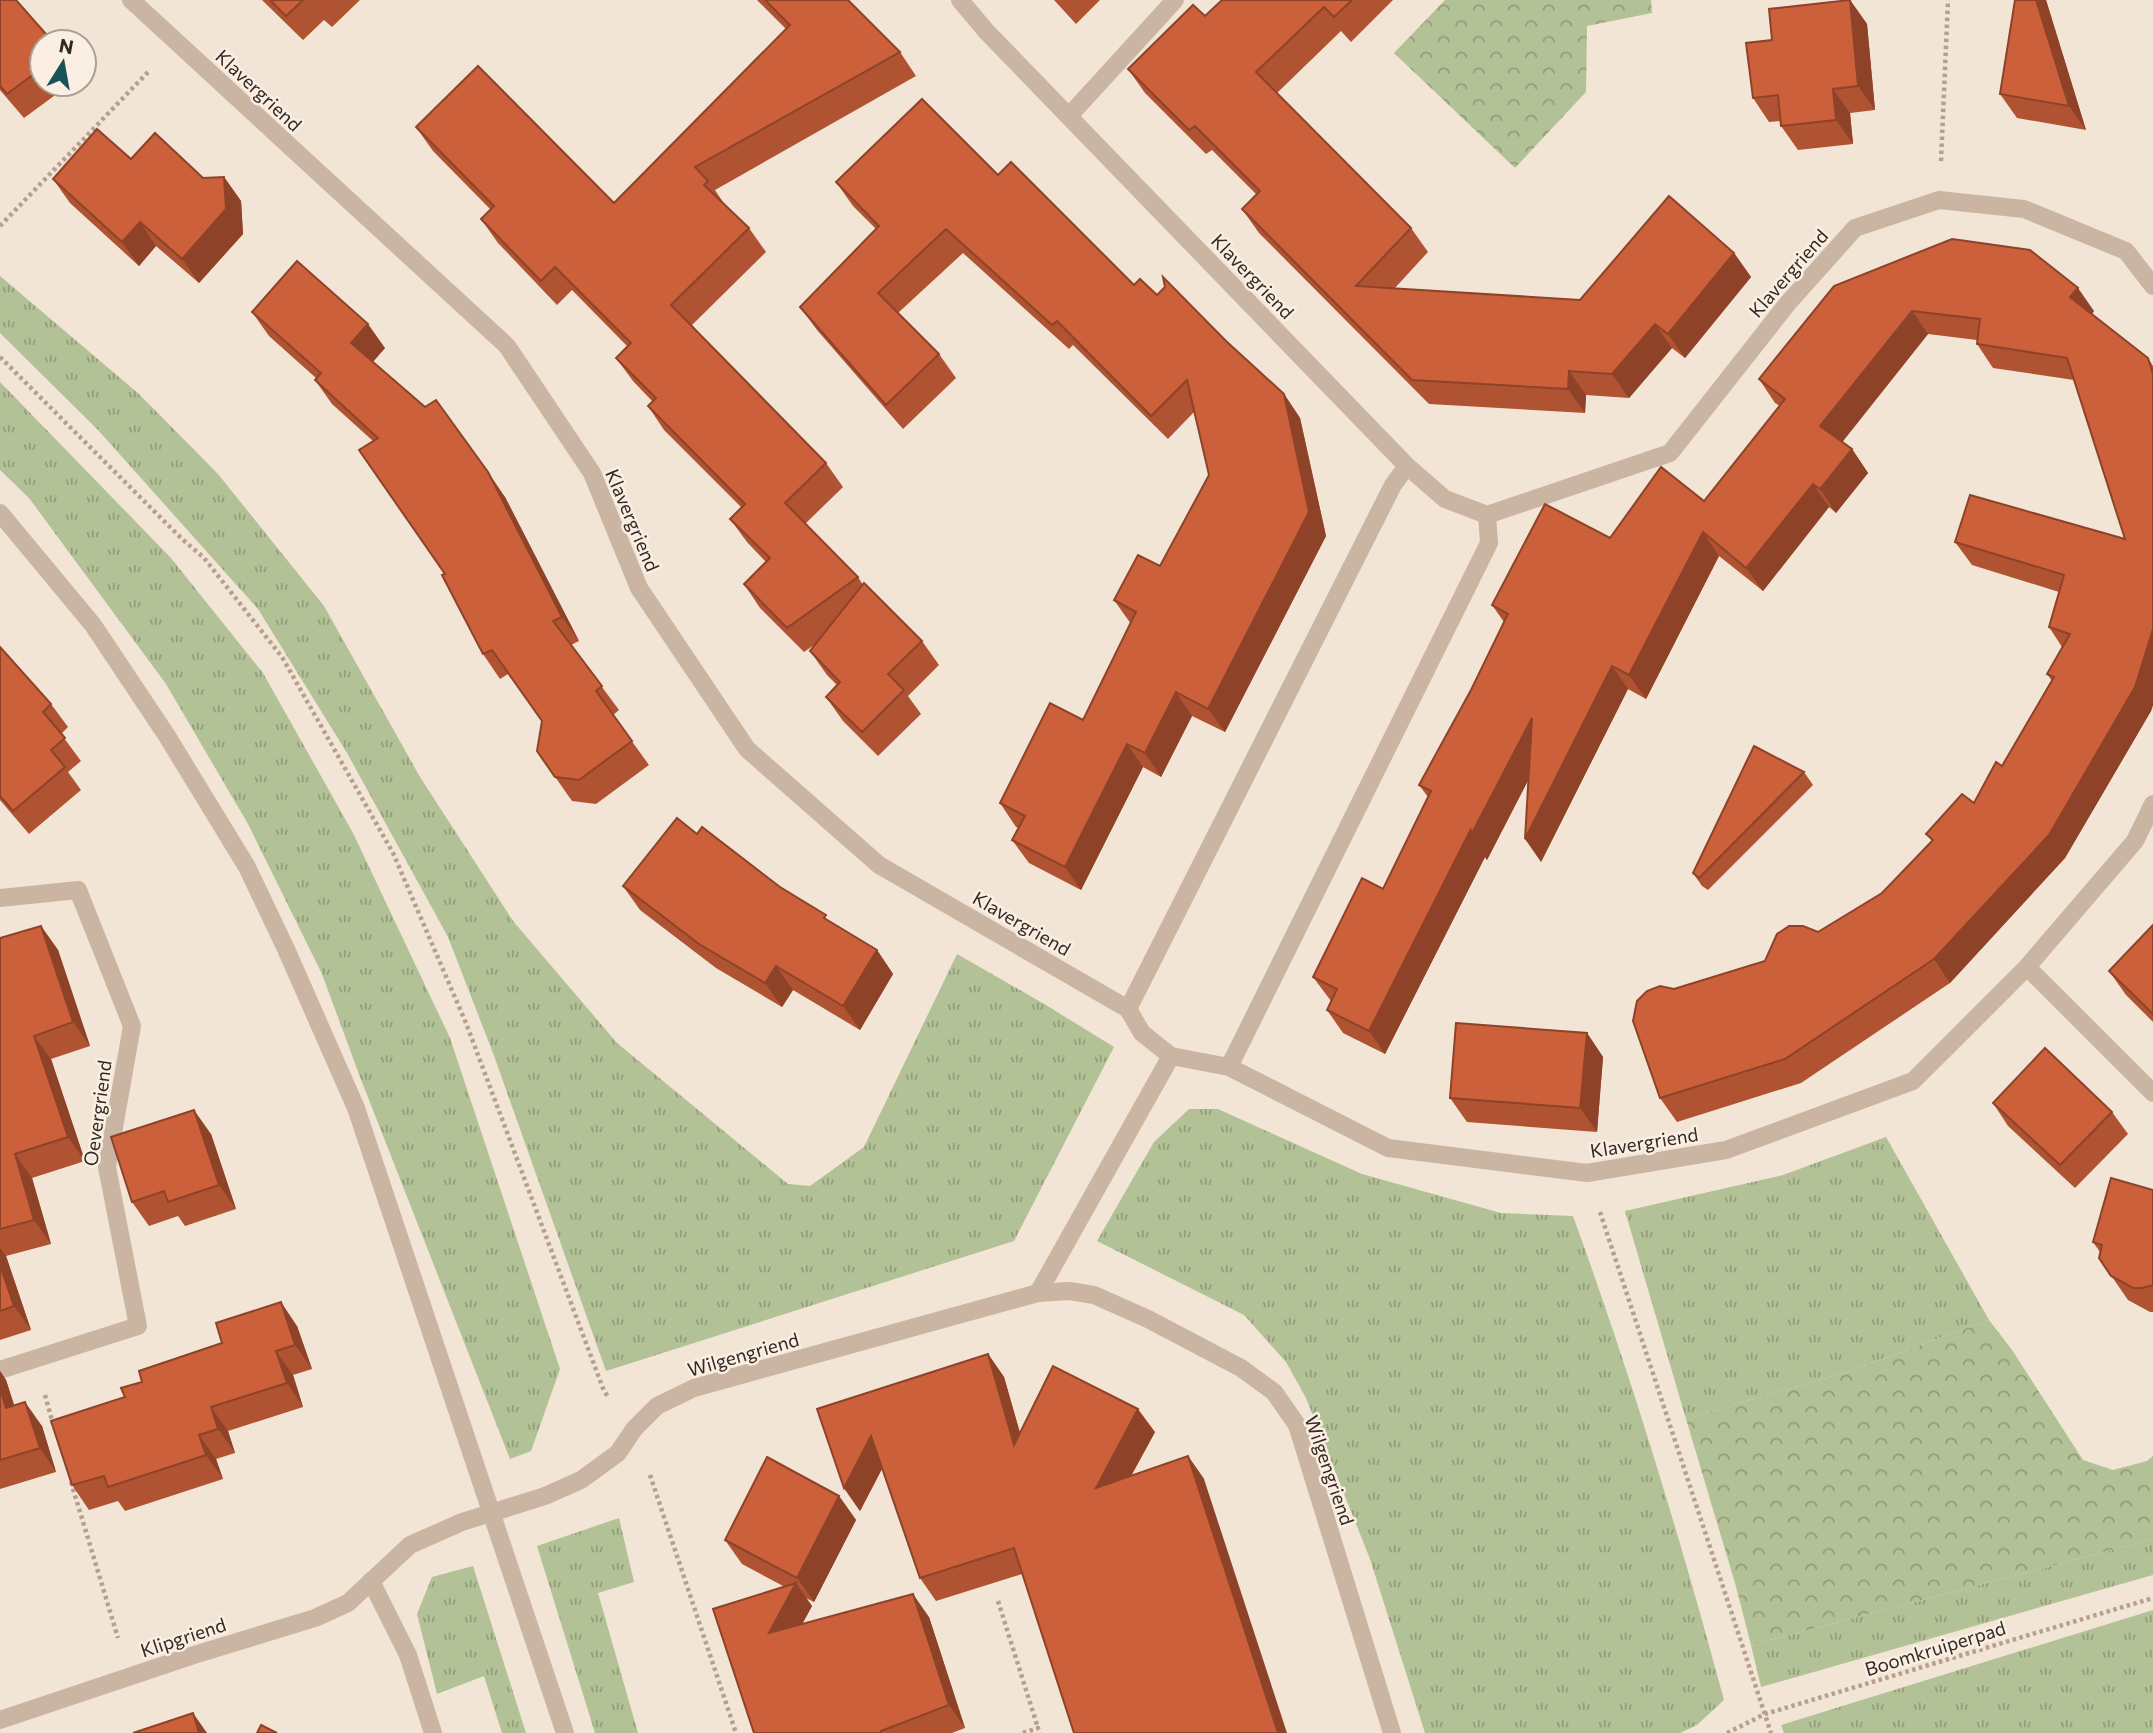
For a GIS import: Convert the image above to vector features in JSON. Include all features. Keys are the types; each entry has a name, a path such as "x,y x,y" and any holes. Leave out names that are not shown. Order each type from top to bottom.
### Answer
{"street":[{"name":"Klavergriend","path":"131,0 507,346 592,473 639,588 747,749 879,865 1128,1009 1142,1033 1171,1056 1229,1067 1388,1147 1587,1173 1726,1150 1913,1081 2027,967 2136,841 2153,804"},
{"name":"Klavergriend","path":"960,0 986,31 1407,466 1446,499 1487,515 1670,453 1788,303 1855,228 1939,200 2024,209 2126,251 2153,286"},
{"path":"1069,116 1175,0"},
{"path":"1128,1009 1392,485 1407,466"},
{"path":"0,513 93,625 167,736 247,867 356,1108 565,1733"},
{"path":"1229,1067 1489,543 1487,515"},
{"name":"Oevergriend","path":"0,898 78,890 132,1026 107,1167 138,1326 0,1370"},
{"path":"2027,967 2153,1093"},
{"path":"1038,1293 1171,1056"},
{"name":"Wilgengriend","path":"491,1513 545,1496 581,1480 618,1453 634,1429 657,1406 694,1388 1038,1293 1069,1291 1094,1295 1148,1319 1229,1362 1274,1392 1297,1425 1392,1733"},
{"name":"Klipgriend","path":"0,1720 315,1618 348,1603 410,1545 436,1532 491,1513"},
{"path":"371,1581 408,1655 433,1733"}],"path":[{"path":"1939,200 1948,0"},
{"path":"0,226 176,42"},
{"path":"0,357 181,539 204,558 282,657 393,853 466,1023 604,1391 634,1429 736,1733"},
{"path":"1587,1173 1771,1733"},
{"path":"34,1361 54,1427"},
{"path":"70,1479 130,1676"},
{"name":"Boomkruiperpad","path":"1727,1733 1765,1714 2153,1598"},
{"path":"998,1601 1039,1731 1023,1733"}],"green space":[{"path":"1445,0 1651,0 1652,13 1587,26 1586,92 1515,168 1394,53"},
{"path":"0,276 139,394 218,474 324,606 420,777 513,921 617,1043 788,1184 810,1186 864,1147 957,954 1114,1047 1014,1241 606,1371 493,1053 448,937 347,753 258,609 98,430 0,333"},
{"path":"0,382 170,557 263,673 353,833 450,1038 560,1369 531,1451 510,1459 322,974 248,824 166,684 29,498 0,470"},
{"path":"1189,1109 1218,1109 1362,1174 1501,1213 1573,1216 1654,1456 1724,1700 1697,1725 1680,1733 1425,1733 1370,1559 1306,1398 1286,1362 1244,1315 1097,1241 1154,1142"},
{"path":"1886,1137 1989,1320 1847,1372 1686,1419 1625,1211 1783,1175"},
{"path":"1989,1320 2012,1350 2083,1460 2113,1470 2147,1461 2153,1456 2153,1539 1751,1645 1686,1419 1847,1372"},
{"path":"619,1518 634,1582 598,1593 638,1733 595,1733 537,1546"},
{"path":"2153,1539 2153,1575 1761,1687 1751,1645"},
{"path":"473,1566 526,1733 502,1733 484,1676 437,1694 417,1614 432,1577"},
{"path":"2153,1610 2153,1733 1784,1733 1781,1725"}],"building":[{"path":"0,0 16,0 41,28 28,28 28,78 7,94 0,86"},
{"path":"270,0 303,0 286,16"},
{"path":"765,0 848,0 900,52 695,167 708,181 704,185 749,228 671,305 826,463 785,503 858,577 787,628 744,584 770,558 730,519 745,504 648,406 656,398 616,358 631,343 555,267 541,281 481,219 494,206 416,127 478,66 614,203 790,25"},
{"path":"1222,0 1352,0 1334,17 1324,7 1256,72 1411,228 1356,286 1580,300 1669,196 1734,253 1668,334 1655,324 1612,374 1569,371 1568,389 1412,380 1242,209 1260,191 1195,126 1189,130 1128,69 1193,5 1205,16"},
{"path":"1850,0 1858,86 1833,89 1836,120 1781,126 1778,95 1753,98 1746,43 1772,40 1769,9"},
{"path":"2015,0 2036,0 2069,106 2000,94"},
{"path":"922,99 998,175 1011,162 1134,285 1140,279 1157,295 1165,287 1163,277 1226,341 1284,394 1309,512 1208,709 1176,692 1145,753 1127,744 1065,867 1012,840 1025,816 1000,803 1050,703 1083,720 1136,612 1114,600 1138,555 1160,566 1209,475 1187,380 1151,416 1057,321 1052,325 946,229 878,293 939,354 886,405 800,307 879,226 836,182"},
{"path":"97,129 131,159 155,133 203,178 224,177 226,209 182,259 140,222 122,242 53,179"},
{"path":"1952,239 2030,250 2078,288 2070,297 2148,358 2153,374 2153,629 2135,687 2049,835 1934,959 1785,1059 1660,1098 1633,1021 1637,1001 1647,991 1660,986 1674,989 1765,961 1777,934 1789,926 1803,926 1818,932 1882,893 1933,840 1926,834 1962,794 1974,803 1996,762 2002,766 2054,677 2047,674 2070,634 2049,627 2064,575 1955,542 1970,495 2125,539 2067,358 1977,344 1980,319 1912,311 1820,426 1852,449 1820,489 1813,484 1746,568 1703,532 1629,675 1612,666 1525,839 1532,718 1470,837 1471,829 1369,1031 1327,1010 1337,989 1313,977 1362,878 1383,889 1431,791 1419,785 1471,690 1508,614 1492,605 1545,504 1610,538 1661,467 1704,501 1785,399 1759,379 1834,286"},
{"path":"297,261 368,324 351,343 425,407 436,400 488,472 562,617 553,621 602,686 596,691 632,741 579,780 555,777 537,751 542,721 492,650 483,654 442,575 445,574 359,450 378,438 315,380 321,373 252,312"},
{"path":"864,583 922,641 888,674 904,690 862,732 826,697 840,682 810,651"},
{"path":"0,647 51,704 43,712 65,738 51,750 65,767 13,811 0,796"},
{"path":"1754,746 1804,772 1699,878 1693,873"},
{"path":"677,818 697,834 702,827 780,887 826,915 824,918 877,950 843,1006 776,966 765,983 699,944 623,886"},
{"path":"2153,925 2153,1014 2109,971"},
{"path":"41,926 73,1022 34,1036 68,1137 15,1154 34,1220 0,1229 0,938"},
{"path":"1456,1023 1587,1033 1580,1108 1450,1098"},
{"path":"2045,1048 2112,1112 2060,1165 1993,1103"},
{"path":"194,1110 219,1185 168,1202 164,1191 132,1202 111,1137"},
{"path":"2111,1178 2153,1190 2153,1285 2133,1288 2111,1276 2099,1258 2102,1245 2093,1242"},
{"path":"0,1265 14,1306 0,1311"},
{"path":"281,1302 295,1345 276,1351 287,1383 211,1407 218,1429 199,1435 206,1455 108,1487 104,1476 72,1485 51,1421 125,1397 121,1388 142,1382 139,1371 222,1343 216,1323"},
{"path":"988,1354 1014,1445 1053,1366 1138,1409 1096,1488 1188,1456 1278,1733 1074,1733 1014,1548 920,1578 871,1436 844,1488 817,1409"},
{"path":"0,1389 6,1408 25,1402 40,1448 0,1460"},
{"path":"767,1457 839,1496 797,1578 725,1540"},
{"path":"796,1583 769,1633 913,1594 949,1705 881,1733 754,1733 713,1609"},
{"path":"193,1713 199,1733 133,1733"},
{"path":"261,1725 277,1733 257,1733"}]}
